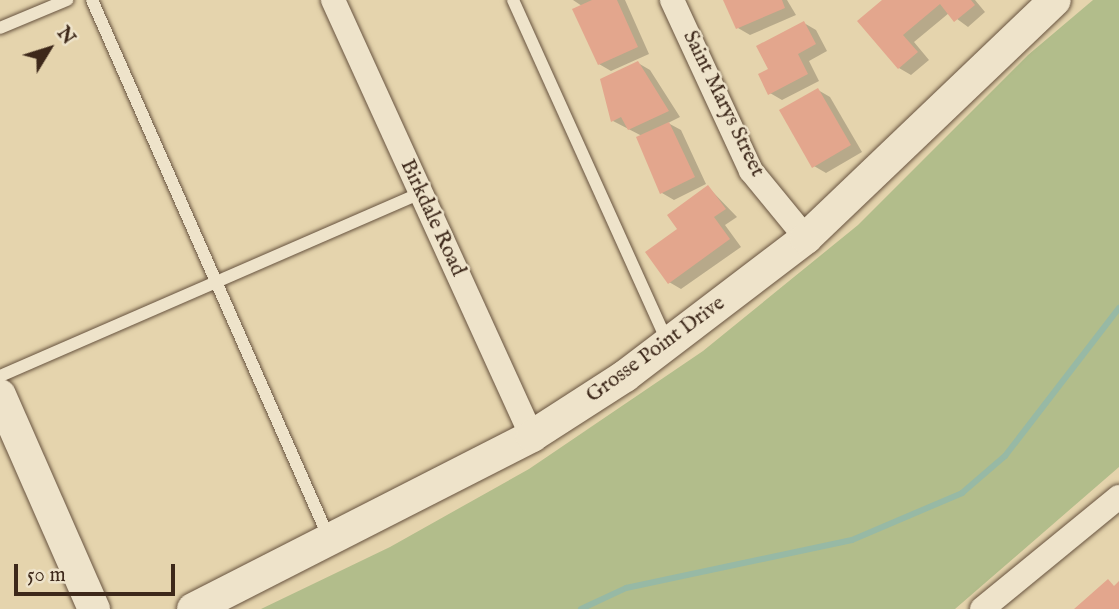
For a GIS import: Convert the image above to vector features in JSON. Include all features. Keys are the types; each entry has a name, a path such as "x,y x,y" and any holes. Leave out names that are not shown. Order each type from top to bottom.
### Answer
{"street":[{"name":"Birkdale Road","path":"332,0 532,436"},
{"name":"Saint Marys Street","path":"672,0 751,171 806,238"},
{"name":"Grosse Point Drive","path":"193,609 532,436 669,344 806,238 1055,0"},
{"path":"0,395 94,609"},
{"path":"982,609 1119,497"}],"lane":[{"path":"0,29 67,0"},
{"path":"92,0 330,541"},
{"path":"513,0 669,344"},
{"path":"0,376 421,193"}],"green space":[{"path":"1093,0 1119,0 1119,467 955,609 261,609 390,547 529,469 703,351 858,225 1028,55"}],"building":[{"path":"592,0 617,0 638,47 598,65 572,9"},
{"path":"723,0 782,0 785,8 736,29"},
{"path":"882,0 971,0 975,5 954,22 940,4 903,35 918,52 898,69 857,21"},
{"path":"804,21 816,44 798,54 808,74 768,95 758,74 768,69 756,46"},
{"path":"638,61 669,111 628,130 621,117 611,122 600,79"},
{"path":"818,88 851,145 812,168 779,110"},
{"path":"669,122 695,177 660,194 636,137"},
{"path":"708,185 726,209 714,217 730,239 668,284 645,252 677,229 667,215"},
{"path":"1108,579 1114,586 1119,581 1119,609 1074,609"}],"waterway":[{"path":"581,609 626,588 852,540 962,493 1005,456 1119,308"}]}
